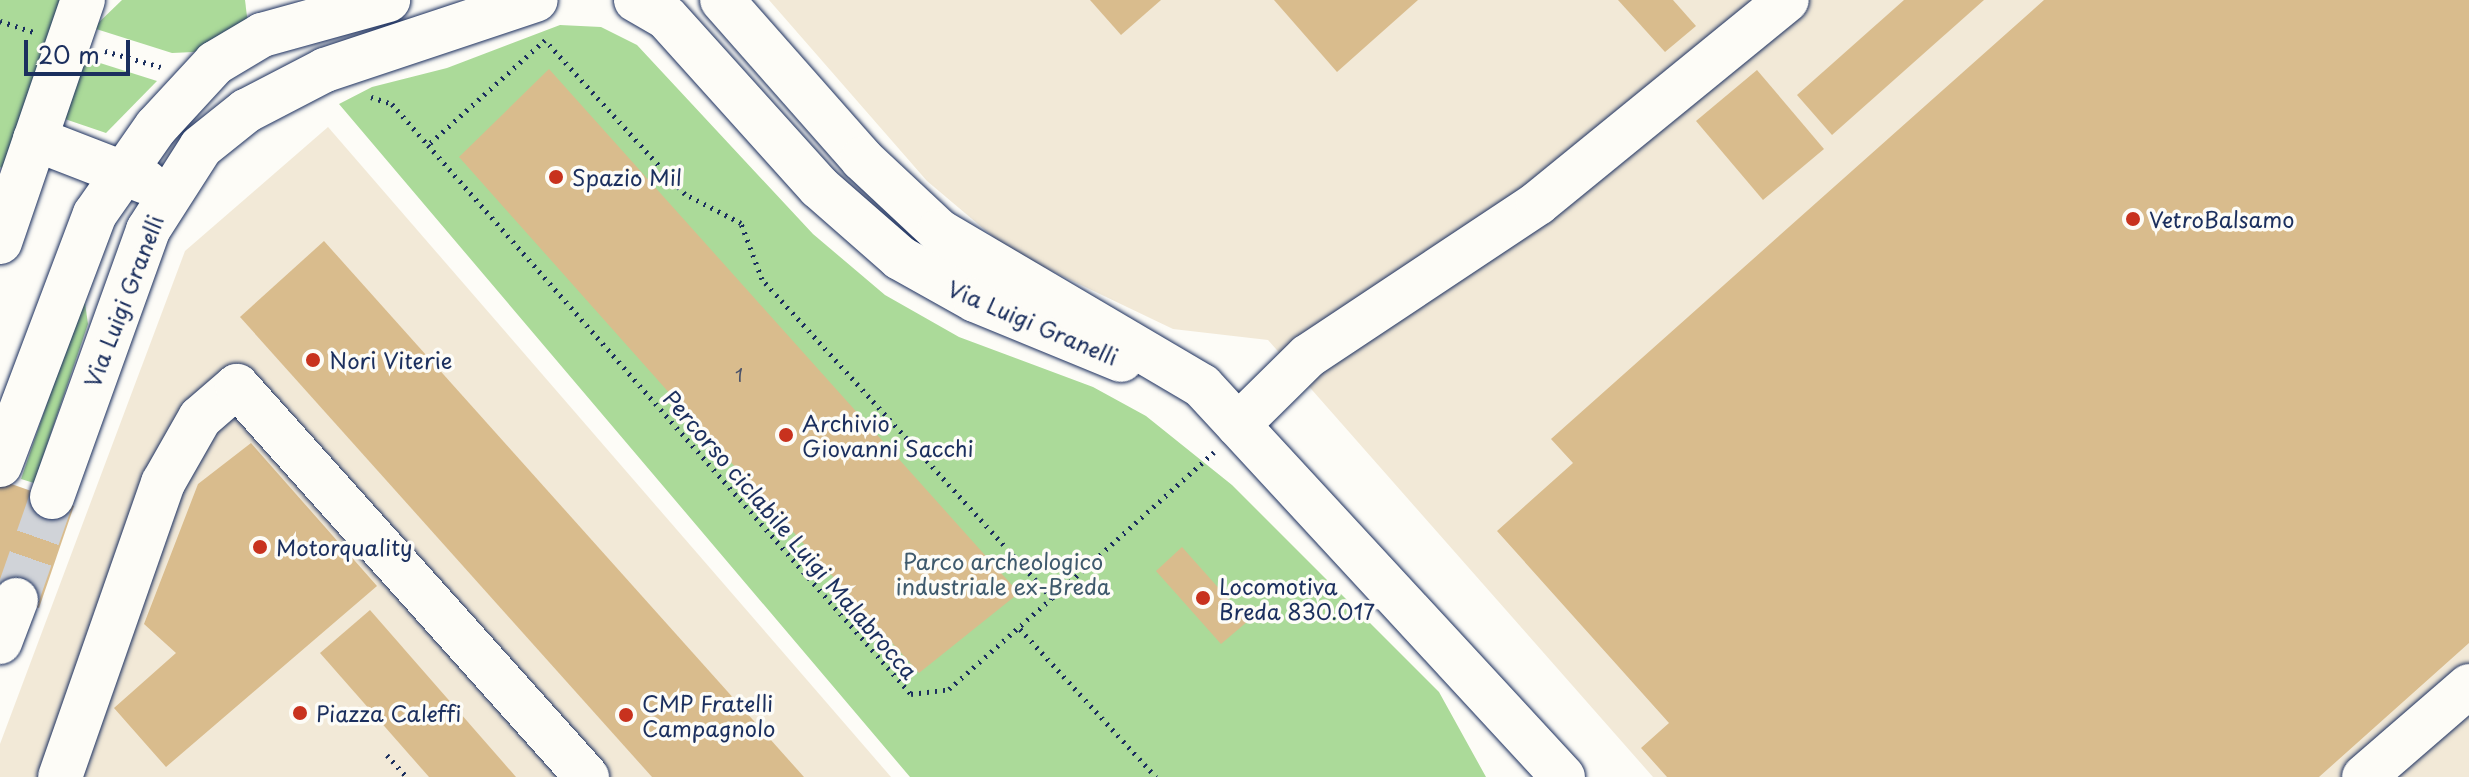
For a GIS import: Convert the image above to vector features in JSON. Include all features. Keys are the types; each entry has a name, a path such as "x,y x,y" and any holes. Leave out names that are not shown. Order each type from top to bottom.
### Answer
{"street":[{"path":"0,242 83,0"},
{"path":"0,465 81,246 120,172 193,84 229,54 296,22 388,0"},
{"name":"Via Luigi Granelli","path":"52,497 167,191 214,134 285,89 536,0"},
{"name":"Via Luigi Granelli","path":"636,0 666,17 819,187 900,258 1009,316 1129,363 1238,425"},
{"name":"Via Luigi Granelli","path":"722,0 855,151 939,231 1181,371 1238,425 1563,777"},
{"path":"1238,425 1308,356 1538,203 1787,0"},
{"path":"35,139 167,191"},
{"path":"60,777 163,483 200,418 237,386 587,777"},
{"path":"0,642 16,600"},
{"path":"2364,777 2461,709"}],"path":[{"name":"Percorso ciclabile Luigi Malabrocca","path":"1020,629 949,689 911,694 428,145 545,40 685,194 741,223 762,279 1052,598"},
{"path":"1156,777 1020,629 1187,483 1238,425"},
{"path":"387,755 407,777"}],"shaded area":[{"name":"VetroBalsamo","path":"769,0 2469,0 2469,777 1653,777 1268,340 1173,329 1010,251 927,181"},
{"path":"328,127 891,777 0,777 0,744 185,251"}],"green space":[{"path":"0,0 65,0 8,170 0,167"},
{"path":"122,0 245,0 248,25 194,52 172,53 93,28"},
{"name":"Parco archeologico industriale ex-Breda","path":"560,25 601,27 637,45 813,234 885,295 959,337 1093,387 1146,416 1232,485 1439,692 1486,777 910,777 339,104 372,87 447,68"},
{"path":"81,57 157,81 106,133 59,117"},
{"path":"84,296 88,324 34,483 21,479"}],"building":[{"path":"1090,0 1161,0 1121,35"},
{"path":"1274,0 1418,0 1337,72"},
{"path":"1618,0 1673,0 1696,26 1665,52"},
{"path":"1904,0 1984,0 1832,135 1797,95"},
{"name":"VetroBalsamo","path":"2044,0 2469,0 2469,643 2319,777 1667,777 1641,748 1669,723 1497,531 1573,463 1551,439"},
{"path":"549,69 1019,593 919,673 459,157"},
{"path":"1757,70 1824,149 1763,200 1696,121"},
{"path":"324,241 804,777 652,777 240,317"},
{"path":"251,443 377,586 166,767 114,708 176,653 144,624 198,484"},
{"path":"0,480 74,506 39,608 0,594"},
{"path":"1182,547 1248,621 1221,644 1156,571"},
{"path":"370,610 516,777 429,777 320,653"}],"tunnel":[{"path":"16,600 52,497"}],"place":[{"name":"Spazio Mil","path":"556,177"},
{"name":"VetroBalsamo","path":"2133,219"},
{"name":"Nori Viterie","path":"313,360"},
{"name":"Archivio Giovanni Sacchi","path":"786,435"},
{"name":"Motorquality","path":"260,547"},
{"name":"Locomotiva Breda 830.017","path":"1203,598"},
{"name":"Piazza Caleffi","path":"300,713"},
{"name":"CMP Fratelli Campagnolo","path":"626,715"}]}
